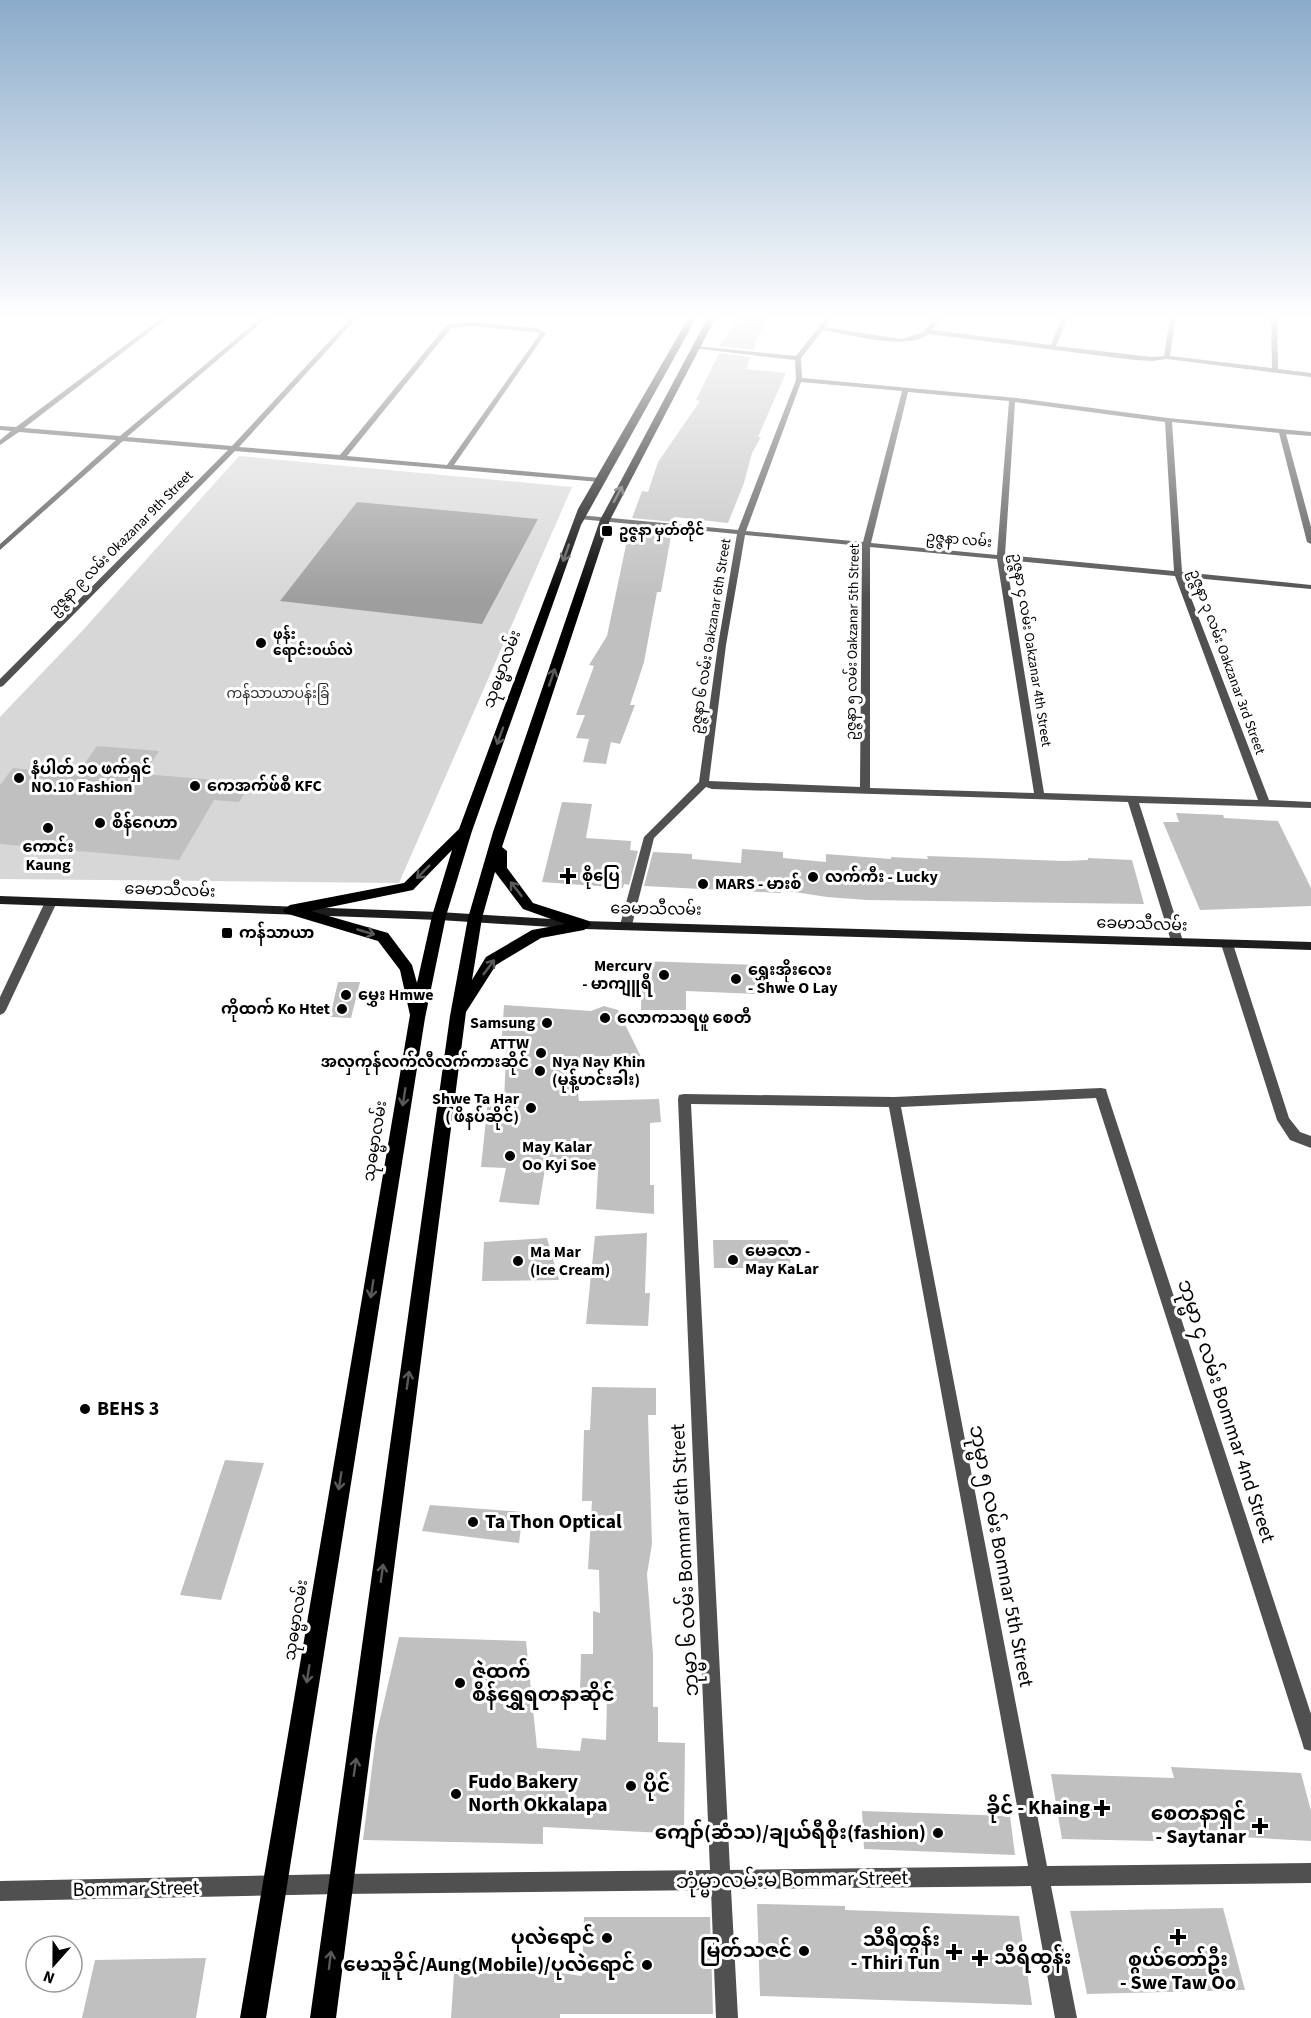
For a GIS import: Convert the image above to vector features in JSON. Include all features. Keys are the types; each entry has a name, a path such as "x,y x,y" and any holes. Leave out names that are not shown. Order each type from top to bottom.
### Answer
{"main road":[{"name":"သုဓမ္မာလမ်း","path":"253,2018 417,1018 439,916 465,831 579,518 639,411"},
{"path":"323,2018 339,1884 458,1016 475,918 501,832 605,520 662,411"},
{"path":"290,910 408,887 465,831"},
{"path":"501,832 500,869 528,906 584,925"},
{"name":"ခေမာသီလမ်း","path":"0,900 439,916 584,925 1311,946"},
{"path":"290,910 383,937 407,969 417,1018"},
{"path":"458,1016 491,961 537,934 584,925"}],"street":[{"path":"0,443 42,411"},
{"path":"0,548 154,411"},
{"name":"ဥဇ္ဇနာ ၉ လမ်း Okazanar 9th Street","path":"2,680 268,411"},
{"path":"342,457 379,411"},
{"path":"449,467 488,411"},
{"name":"ဥဇ္ဇနာ ၆ လမ်း Oakzanar 6th Street","path":"704,783 722,645 741,533 787,411"},
{"name":"ဥဇ္ဇနာ ၅ လမ်း Oakzanar 5th Street","path":"865,789 866,545 900,411"},
{"name":"ဥဇ္ဇနာ ၄ လမ်း Oakzanar 4th Street","path":"1011,411 1001,557 1040,797"},
{"path":"1099,411 1311,434"},
{"name":"ဥဇ္ဇနာ ၃ လမ်း Oakzanar 3rd Street","path":"1168,420 1178,574 1265,804"},
{"path":"0,428 600,480"},
{"path":"1282,432 1311,542"},
{"name":"ဥဇ္ဇနာ လမ်း","path":"579,518 1311,586"},
{"path":"626,925 649,837 704,783 712,786 865,789 1133,801 1311,805"},
{"path":"1133,801 1177,941"},
{"path":"0,1010 51,902"},
{"path":"1227,944 1283,1120 1295,1136 1311,1142"},
{"name":"ဘုမ္မာ ၄ လမ်း Bommar 4nd Street","path":"894,1102 1101,1093 1311,1742"},
{"name":"ဘုမ္မာ ၆ လမ်း Bommar 6th Street","path":"727,2018 684,1099 894,1102"},
{"name":"ဘုမ္မာ ၅ လမ်း Bomnar 5th Street","path":"894,1102 1066,2018"},
{"name":"ဘုံမ္မာလမ်းမ Bommar Street","path":"273,1886 1311,1873"},
{"name":"Bommar Street","path":"0,1891 273,1886"}],"green space":[{"name":"ကန်သာယာပန်းခြံ","path":"239,456 572,487 399,883 0,879 0,717 84,629"}],"shaded area":[{"path":"357,502 538,519 482,624 280,601"}],"building":[{"path":"693,411 769,411 728,523 674,517 673,522 632,518 642,491 648,492 658,462"},
{"path":"630,526 672,530 661,592 657,592 644,662 630,705 635,705 620,744 611,742 606,764 583,762 589,739 576,738 585,715 576,715 594,666 589,665 607,636"},
{"name":"စိန်ဂေဟာ","path":"97,746 159,751 144,774 251,783 239,802 214,800 179,860 0,844 0,785 13,768 77,774"},
{"path":"562,802 592,804 586,838 631,841 630,850 638,851 629,885 624,884 623,888 542,882"},
{"path":"1176,813 1278,821 1311,888 1311,906 1200,910 1163,822 1179,822"},
{"path":"742,849 783,852 783,858 826,862 826,854 891,859 891,857 928,859 927,856 1065,861 1088,860 1088,858 1132,860 1144,904 867,900 781,890 781,893 644,886 653,852 692,854 692,859 741,863"},
{"path":"642,961 757,965 757,994 686,991 686,1010 641,1010"},
{"path":"338,982 360,982 351,1018 330,1017"},
{"path":"504,1005 591,1011 604,1006 618,1010 642,1059 574,1061 579,1101 659,1099 661,1122 650,1123 650,1185 654,1185 654,1214 596,1209 598,1170 545,1169 539,1205 499,1202 506,1168 481,1167 488,1100 504,1100 507,1036 502,1036"},
{"path":"647,1233 645,1293 650,1293 648,1326 586,1324 595,1236"},
{"name":"Ma Mar (Ice Cream)","path":"547,1238 559,1280 482,1281 484,1242"},
{"path":"713,1240 788,1240 791,1268 714,1268"},
{"path":"592,1387 656,1388 656,1415 648,1415 652,1544 647,1574 653,1654 653,1707 658,1707 658,1742 685,1743 684,1834 543,1827 543,1844 363,1840 376,1736 399,1637 526,1641 537,1748 580,1751 582,1738 606,1740 607,1696 580,1696 581,1654 593,1654 593,1611 600,1613 599,1570 588,1569 592,1501 582,1501 584,1430 590,1430"},
{"path":"225,1460 264,1463 221,1600 180,1595"},
{"name":"Ta Thon Optical","path":"430,1505 523,1512 519,1543 422,1531"},
{"path":"1171,1767 1301,1773 1311,1811 1311,1841 1152,1832 1154,1841 1062,1839 1051,1774 1174,1778"},
{"name":"ကျော်(ဆံသ)/ချယ်ရီစိုး(fashion)","path":"862,1811 1010,1816 1015,1855 864,1849"},
{"path":"757,1904 845,1906 845,1910 1019,1916 1032,2005 760,1996"},
{"path":"1223,1908 1245,1990 1087,1994 1070,1911"},
{"name":"မေသူခိုင်/Aung(Mobile)/ပုလဲရောင်","path":"584,1917 710,1917 713,2014 560,2014 560,2018 451,2018 455,1958 582,1976"},
{"path":"206,1958 196,2018 82,2018 95,1960"}],"place":[{"name":"ဥဇ္ဇနာ မှတ်တိုင်","path":"607,531"},
{"name":"ဖုန်း ရောင်းဝယ်လဲ","path":"261,643"},
{"name":"နံပါတ် ၁၀ ဖက်ရှင် NO.10 Fashion","path":"19,778"},
{"name":"ကေအက်ဖ်စီ KFC","path":"195,786"},
{"name":"စိန်ဂေဟာ","path":"100,823"},
{"name":"ကောင်း Kaung","path":"48,828"},
{"name":"စိုပြေ","path":"568,876"},
{"name":"လက်ကီး - Lucky","path":"813,877"},
{"name":"MARS - မားစ်","path":"703,884"},
{"name":"ကန်သာယာ","path":"227,933"},
{"name":"Mercury - မာကျူရီ","path":"664,975"},
{"name":"ရွှေးအိုးလေး - Shwe O Lay","path":"736,979"},
{"name":"မွှေး Hmwe","path":"346,995"},
{"name":"ကိုထက် Ko Htet","path":"342,1009"},
{"name":"လောကသရဖူ စေတီ","path":"605,1018"},
{"name":"Samsung","path":"547,1023"},
{"name":"ATTW အလှကုန်လက်လီလက်ကားဆိုင်","path":"541,1053"},
{"name":"Nya Nay Khin (မုန့်ဟင်းခါး)","path":"540,1071"},
{"name":"Shwe Ta Har ( ဖိနပ်ဆိုင်)","path":"531,1108"},
{"name":"May Kalar Oo Kyi Soe","path":"510,1156"},
{"name":"မေခလာ - May KaLar","path":"733,1260"},
{"name":"Ma Mar (Ice Cream)","path":"518,1261"},
{"name":"BEHS 3","path":"85,1409"},
{"name":"Ta Thon Optical","path":"473,1522"},
{"name":"ဇွဲထက် စိန်ရွှေရတနာဆိုင်","path":"460,1683"},
{"name":"ပိုင်","path":"631,1786"},
{"name":"Fudo Bakery North Okkalapa","path":"456,1794"},
{"name":"ခိုင် - Khaing","path":"1102,1808"},
{"name":"စေတနာရှင် - Saytanar","path":"1260,1826"},
{"name":"ကျော်(ဆံသ)/ချယ်ရီစိုး(fashion)","path":"938,1833"},
{"name":"စွယ်တော်ဦး - Swe Taw Oo","path":"1178,1937"},
{"name":"ပုလဲရောင်","path":"607,1938"},
{"name":"မြတ်သဇင်","path":"804,1951"},
{"name":"သီရိထွန်း - Thiri Tun","path":"954,1952"},
{"name":"သီရိထွန်း","path":"980,1958"},
{"name":"မေသူခိုင်/Aung(Mobile)/ပုလဲရောင်","path":"647,1965"}]}
